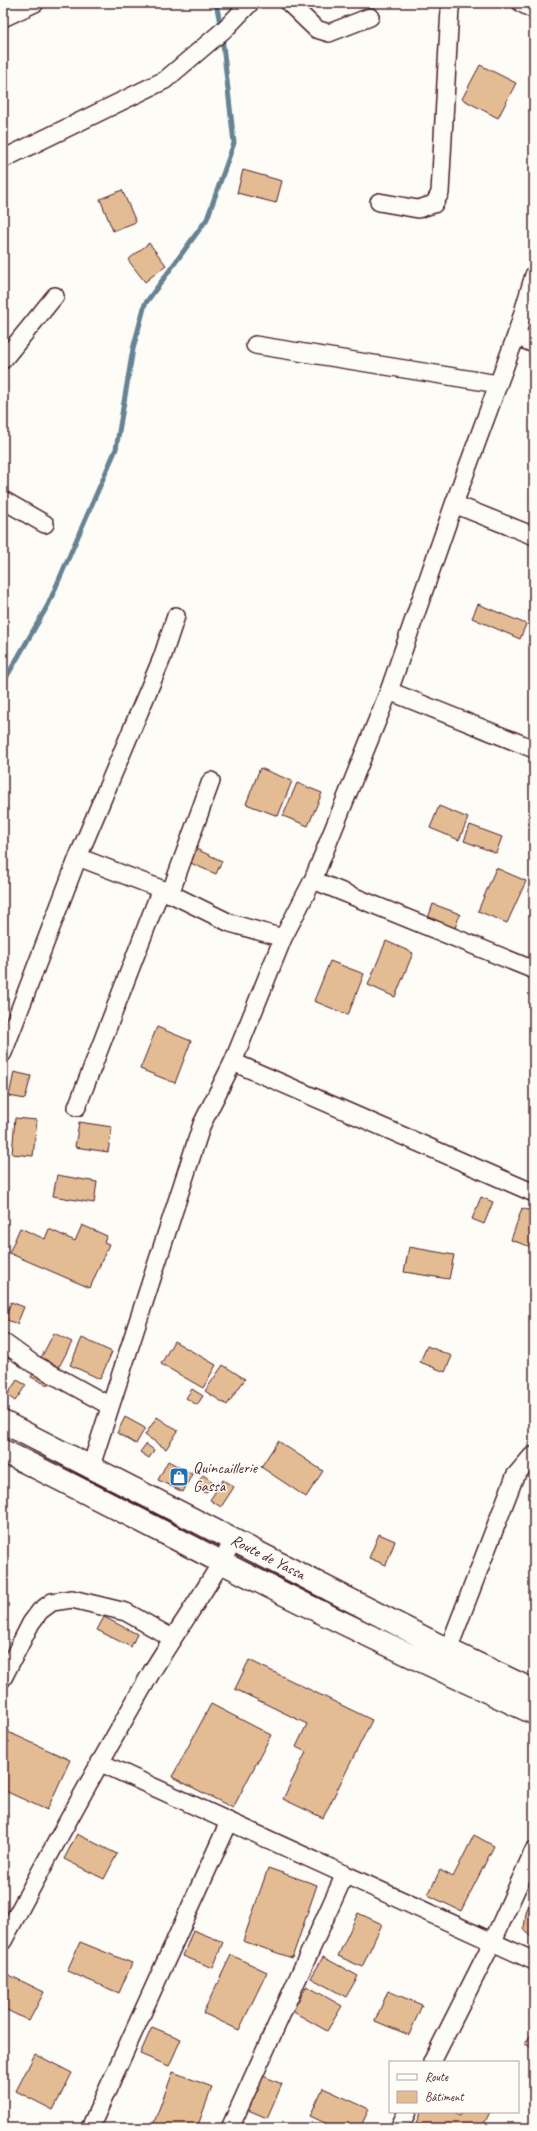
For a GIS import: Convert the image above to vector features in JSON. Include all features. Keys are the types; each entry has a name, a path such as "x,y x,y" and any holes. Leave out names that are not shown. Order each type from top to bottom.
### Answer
{"main road":[{"name":"Route de Yassa","path":"3,1422 234,1539 448,1650 534,1692"},
{"name":"Route de Yassa","path":"3,1451 88,1492 222,1562 439,1669 534,1713"}],"street":[{"path":"3,18 35,3"},
{"path":"3,159 165,80 226,28 250,3"},
{"path":"289,3 316,29 329,33 370,17"},
{"path":"379,202 418,209 434,204 440,193 450,8 452,3"},
{"path":"521,3 534,10"},
{"path":"91,1466 202,1124 233,1062 283,938 313,880 389,691 454,504 516,336 534,276"},
{"path":"3,360 55,296"},
{"path":"516,336 534,344"},
{"path":"255,345 498,384"},
{"path":"3,500 45,524"},
{"path":"454,504 534,536"},
{"path":"3,1053 78,857 162,658 176,616"},
{"path":"389,691 534,749"},
{"path":"77,1107 211,781"},
{"path":"78,857 165,892 230,923 283,938"},
{"path":"313,880 534,970"},
{"path":"233,1062 534,1193"},
{"path":"3,1342 32,1363 110,1406"},
{"path":"448,1650 515,1476 532,1456 534,1456"},
{"path":"3,1941 99,1762 172,1638 222,1562 234,1539"},
{"path":"3,1678 31,1623 40,1611 52,1602 72,1599 126,1612 172,1638"},
{"path":"99,1762 534,1961"},
{"path":"90,2128 229,1822"},
{"path":"433,2061 492,1943 534,1850"},
{"path":"230,2128 345,1874"},
{"path":"399,2128 406,2113"}],"building":[{"path":"480,65 516,83 498,118 462,99"},
{"path":"243,170 282,181 276,203 237,193"},
{"path":"122,190 136,222 113,231 100,199"},
{"path":"149,243 166,265 145,282 128,260"},
{"path":"478,604 526,624 520,639 472,618"},
{"path":"260,768 292,781 278,816 246,804"},
{"path":"297,783 322,793 308,826 283,816"},
{"path":"439,806 468,818 459,840 430,828"},
{"path":"470,825 502,837 496,853 464,841"},
{"path":"194,848 222,861 216,874 188,862"},
{"path":"496,868 526,881 507,923 478,911"},
{"path":"433,904 460,914 455,928 428,918"},
{"path":"386,941 413,953 395,997 368,985"},
{"path":"330,961 364,974 348,1015 314,1001"},
{"path":"157,1027 191,1041 175,1083 140,1069"},
{"path":"14,1072 31,1076 25,1099 9,1096"},
{"path":"3,1099 7,1100 4,1116 3,1115"},
{"path":"15,1118 37,1120 33,1156 12,1154"},
{"path":"3,1120 8,1121 4,1150 3,1150"},
{"path":"79,1122 112,1127 108,1152 75,1147"},
{"path":"57,1175 97,1182 94,1203 53,1196"},
{"path":"481,1197 493,1202 484,1224 472,1219"},
{"path":"522,1208 534,1212 534,1248 511,1240"},
{"path":"82,1225 107,1236 104,1242 109,1244 90,1288 9,1253 20,1228 45,1239 49,1229 75,1241"},
{"path":"409,1247 454,1255 449,1279 404,1272"},
{"path":"11,1302 24,1307 17,1324 5,1319"},
{"path":"54,1333 72,1342 49,1386 31,1377"},
{"path":"82,1338 112,1352 100,1379 70,1365"},
{"path":"174,1341 216,1365 203,1388 161,1364"},
{"path":"427,1346 452,1356 445,1372 420,1362"},
{"path":"223,1365 245,1379 227,1405 205,1391"},
{"path":"17,1380 26,1385 15,1401 7,1395"},
{"path":"192,1389 203,1396 197,1405 186,1398"},
{"path":"125,1417 145,1428 136,1444 117,1433"},
{"path":"157,1417 178,1431 166,1449 145,1435"},
{"path":"278,1441 323,1471 306,1497 261,1467"},
{"path":"146,1444 154,1450 149,1458 140,1452"},
{"path":"168,1461 192,1474 183,1492 158,1480"},
{"path":"203,1475 213,1482 206,1493 195,1487"},
{"path":"223,1480 234,1487 221,1507 210,1500"},
{"path":"379,1534 395,1541 386,1565 369,1558"},
{"path":"104,1617 137,1634 131,1647 97,1630"},
{"path":"249,1660 372,1720 323,1818 283,1799 306,1752 296,1747 307,1724 235,1689"},
{"path":"211,1704 271,1735 233,1808 172,1777"},
{"path":"6,1731 70,1760 47,1810 3,1790 3,1738"},
{"path":"77,1834 117,1854 104,1879 64,1859"},
{"path":"474,1835 494,1846 461,1911 428,1895 440,1870 453,1877"},
{"path":"268,1868 317,1885 292,1958 243,1941"},
{"path":"534,1889 534,1941 524,1929 526,1913"},
{"path":"358,1913 382,1924 362,1967 338,1956"},
{"path":"193,1930 223,1942 213,1968 183,1956"},
{"path":"80,1942 132,1963 119,1993 67,1971"},
{"path":"231,1955 267,1972 239,2030 203,2013"},
{"path":"323,1957 358,1976 346,1997 311,1978"},
{"path":"3,1972 44,1992 29,2021 3,2008"},
{"path":"307,1986 342,2006 327,2031 292,2011"},
{"path":"388,1991 422,2005 409,2035 375,2021"},
{"path":"152,2027 181,2039 169,2066 140,2054"},
{"path":"534,2029 534,2049 525,2044"},
{"path":"35,2054 72,2073 53,2110 16,2091"},
{"path":"173,2072 212,2087 197,2128 161,2128 153,2125"},
{"path":"256,2073 282,2084 267,2118 241,2107"},
{"path":"323,2088 369,2109 360,2128 336,2128 310,2116"},
{"path":"421,2113 454,2113 460,2116 462,2113 490,2113 482,2128 428,2128 416,2123"}],"waterway":[{"path":"216,3 221,28"},
{"path":"3,683 48,605 116,449 133,349 145,304 207,219 234,143 222,36"}],"place":[{"name":"Quincaillerie Gassa","path":"179,1477"}]}
